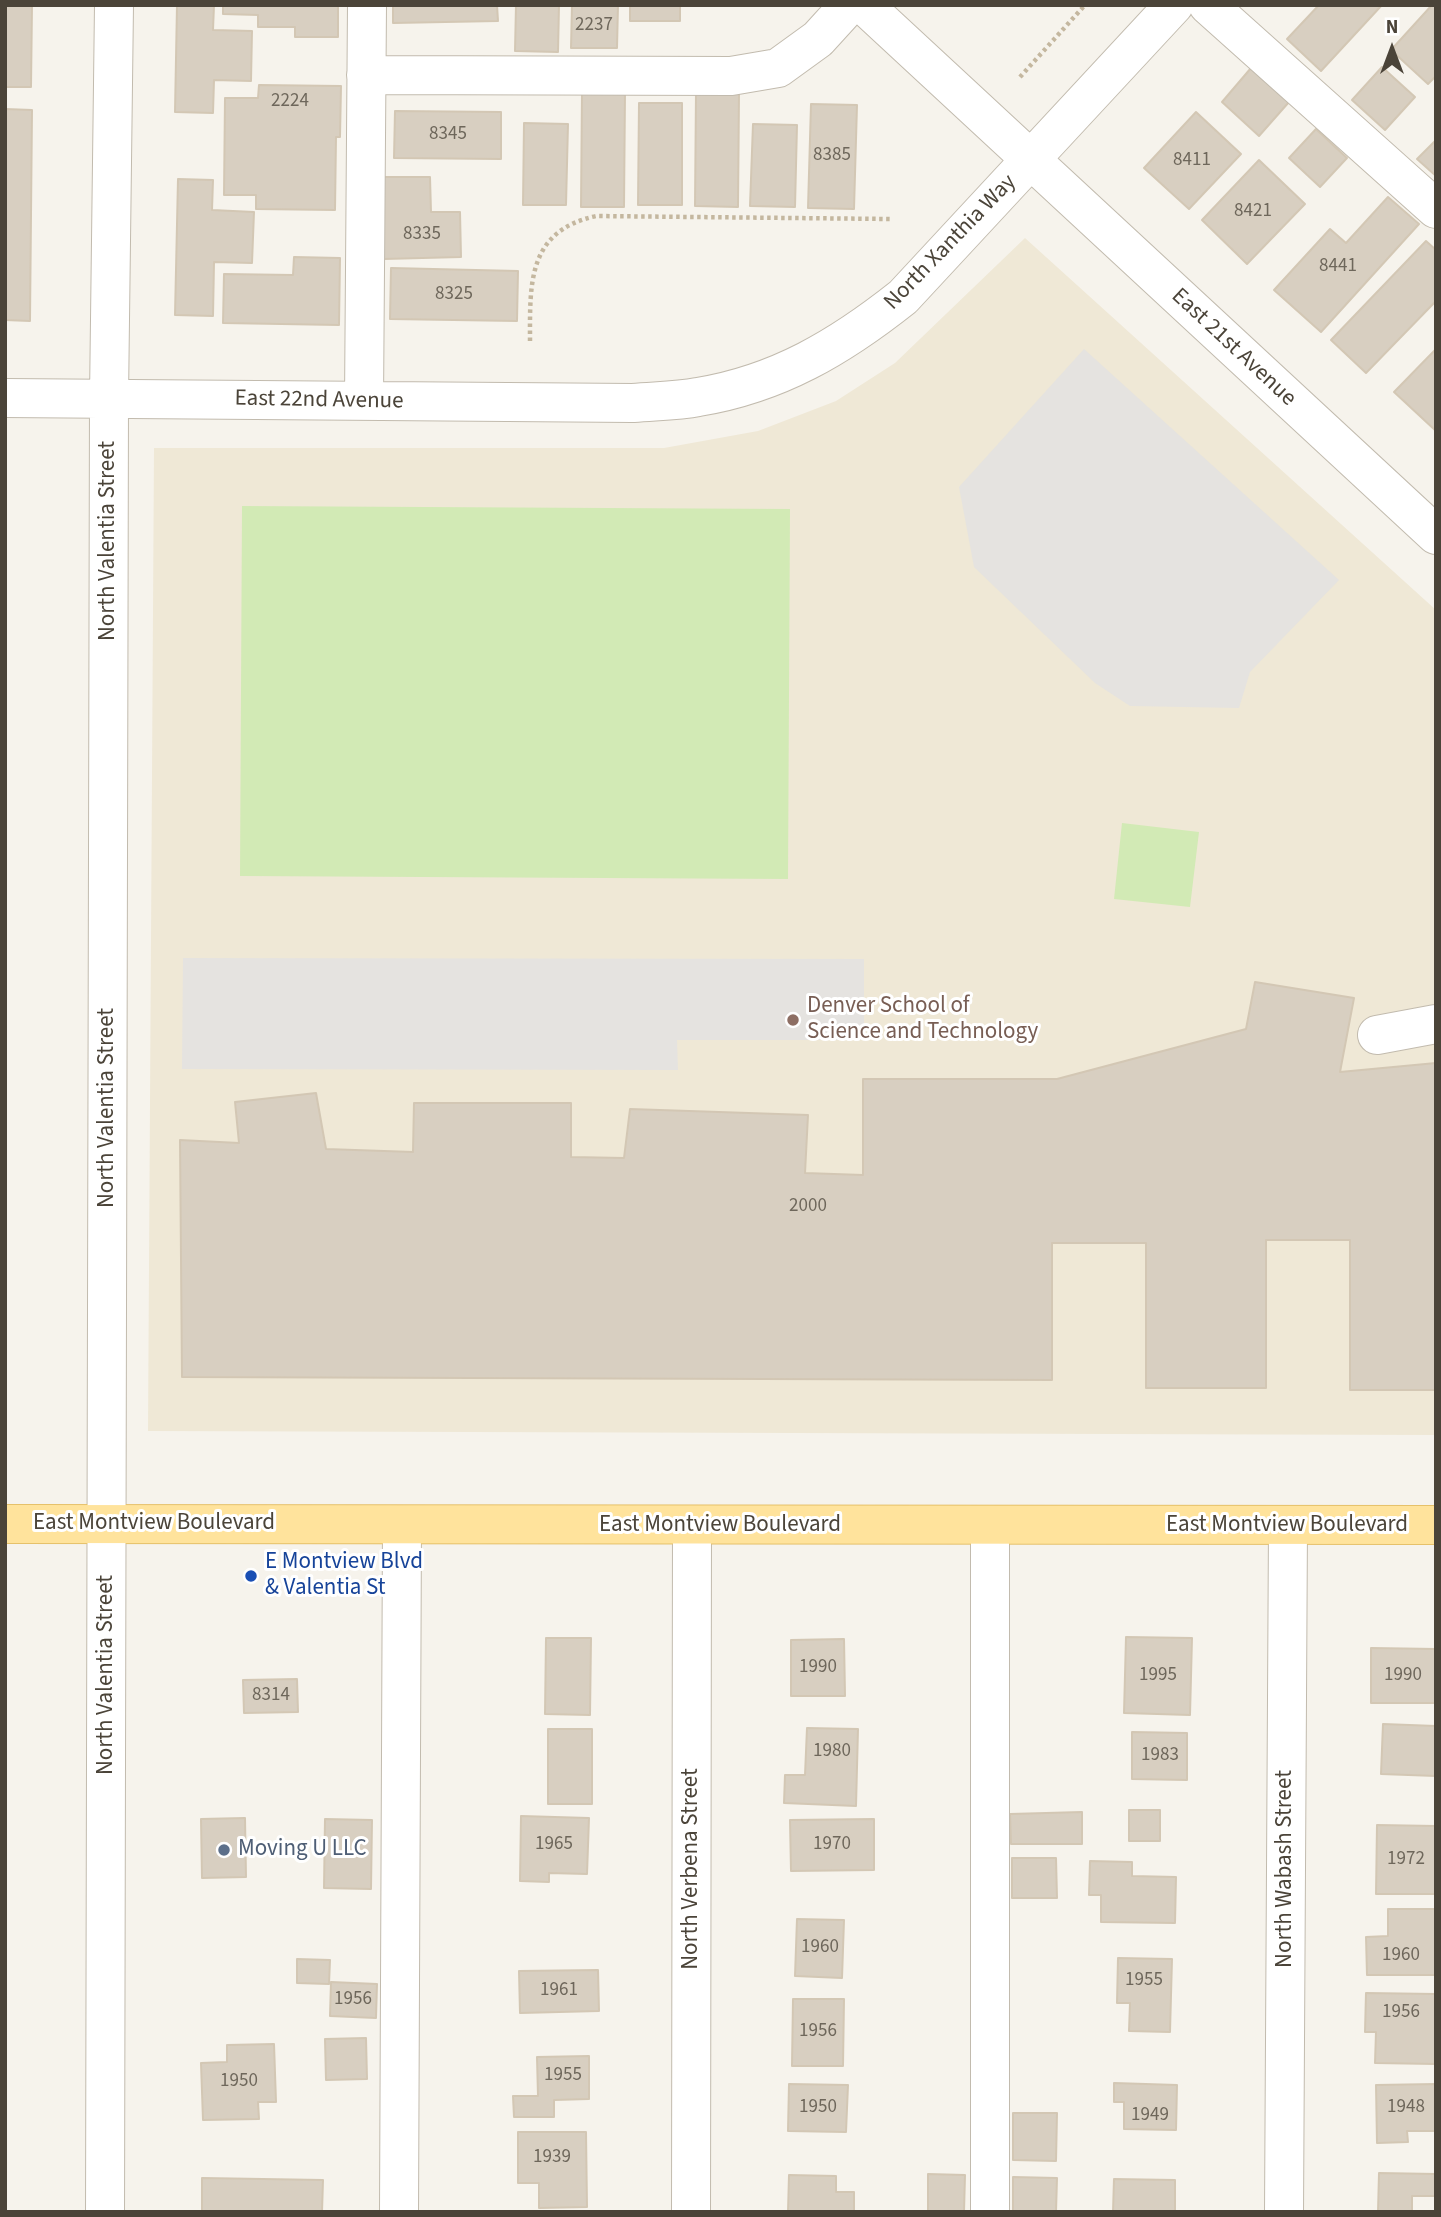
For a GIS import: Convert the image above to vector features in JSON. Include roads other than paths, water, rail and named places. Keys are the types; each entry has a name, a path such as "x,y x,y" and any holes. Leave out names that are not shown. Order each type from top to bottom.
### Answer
{"main road":[{"name":"East Montview Boulevard","path":"5,1524 1436,1525"}],"street":[{"name":"North Valentia Street","path":"105,2212 109,398 114,5"},
{"path":"364,401 366,5"},
{"path":"366,75 731,76 778,68 818,38 849,5"},
{"path":"864,5 1030,160"},
{"name":"North Xanthia Way","path":"633,403 698,397 752,384 811,360 859,332 903,297 1174,5"},
{"path":"1208,5 1436,209"},
{"name":"East 21st Avenue","path":"1030,160 1436,535"},
{"name":"East 22nd Avenue","path":"5,398 633,403"},
{"path":"1377,1035 1436,1024"},
{"path":"399,2212 402,1525"},
{"name":"North Verbena Street","path":"691,2212 692,1526"},
{"path":"990,1526 990,2212"},
{"name":"North Wabash Street","path":"1284,2212 1288,1526"}],"place":[{"name":"Denver School of Science and Technology","path":"793,1020"},
{"name":"E Montview Blvd & Valentia St","path":"251,1576"},
{"name":"Moving U LLC","path":"224,1850"}]}
